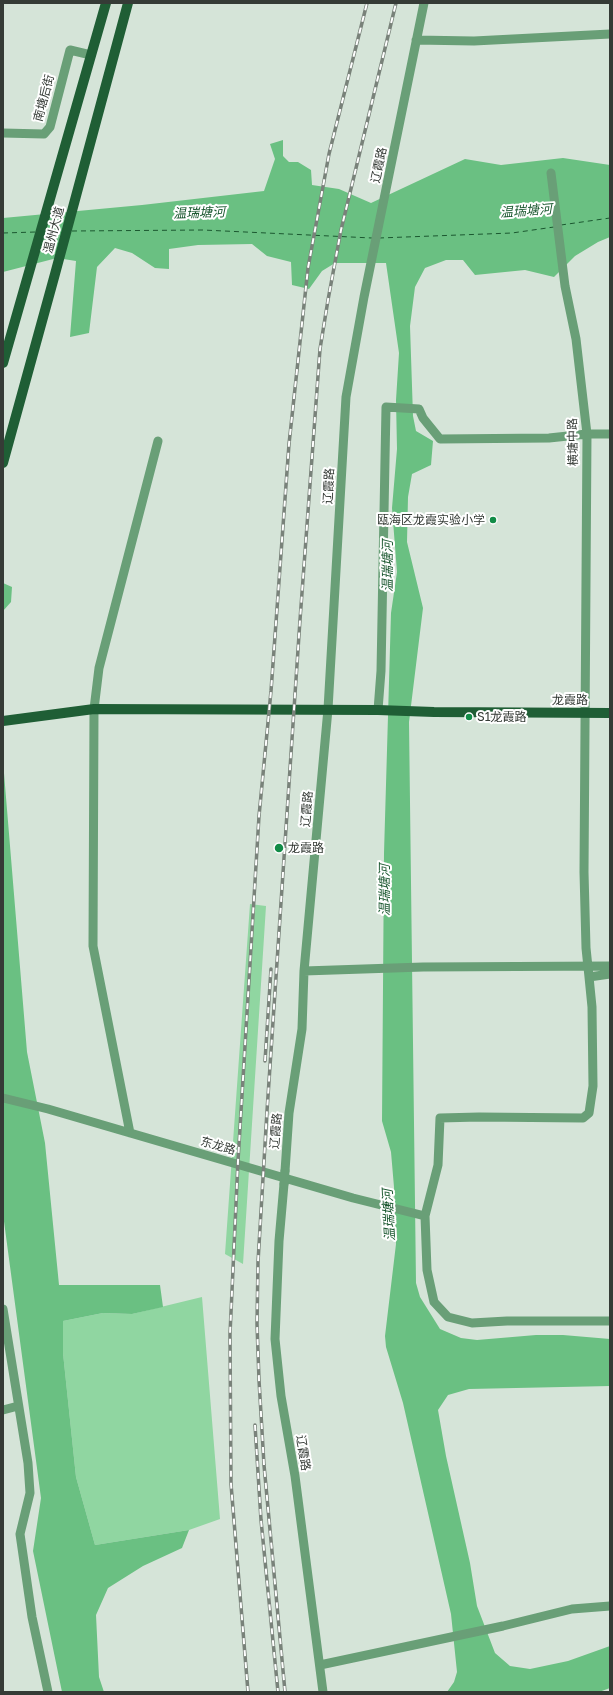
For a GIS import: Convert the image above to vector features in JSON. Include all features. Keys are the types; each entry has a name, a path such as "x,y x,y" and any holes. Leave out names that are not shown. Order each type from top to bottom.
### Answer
{"main road":[{"name":"温州大道","path":"3,363 24,285 106,3"},
{"name":"温州大道","path":"3,463 56,274 128,3"},
{"name":"龙霞路","path":"3,721 94,709 328,709 434,712 610,713"}],"street":[{"name":"辽霞路","path":"323,1692 295,1476 282,1396 275,1339 279,1241 289,1114 302,1029 304,971 328,709 346,397 364,297 424,3"},
{"path":"416,40 474,41 610,34"},
{"name":"南塘后街","path":"3,133 44,134 50,127 70,50 92,55"},
{"name":"横塘中路","path":"423,1215 438,1165 440,1118 583,1118 589,1113 593,1086 592,1007 586,948 584,872 586,434 576,339 565,286 551,173"},
{"path":"378,710 381,671 386,407 416,408 440,439 549,438 586,434 610,434"},
{"path":"130,1133 93,946 94,709 99,668 158,441"},
{"path":"304,971 423,967 610,966"},
{"path":"589,977 610,974"},
{"name":"东龙路","path":"3,1098 392,1208 423,1215"},
{"path":"423,1215 427,1270 434,1302 448,1317 472,1323 507,1321 610,1321"},
{"path":"3,1309 6,1357 18,1406 28,1463 30,1493 20,1534 32,1617 48,1692"},
{"path":"3,1410 18,1406"},
{"path":"320,1665 503,1626 572,1608 610,1606"}],"shaded area":[{"path":"250,904 266,906 243,1264 225,1254"},
{"path":"202,1297 220,1519 189,1530 95,1545 76,1477 63,1353 63,1321 103,1313 132,1314"}],"water":[{"name":"温瑞塘河","path":"283,140 283,156 289,162 298,162 311,170 312,185 339,189 371,203 465,159 501,165 563,158 610,165 610,237 598,242 575,256 554,277 525,270 475,275 463,260 446,260 425,268 415,287 410,326 413,416 416,431 433,441 431,465 412,474 408,497 407,542 423,608 409,722 416,1283 420,1297 440,1329 461,1338 477,1340 536,1335 563,1335 610,1339 610,1386 469,1389 448,1395 438,1410 446,1456 470,1563 477,1606 495,1653 510,1666 530,1669 568,1661 610,1646 610,1688 599,1692 447,1692 454,1682 457,1672 451,1614 403,1403 386,1347 385,1336 396,1244 391,1152 382,1121 384,853 391,613 397,572 392,508 397,449 396,400 399,353 386,263 335,263 322,271 309,289 292,285 291,262 267,256 252,244 198,245 169,249 169,269 155,268 132,253 115,248 97,267 89,333 70,337 76,261 57,258 3,272 3,218 142,205 264,191 275,159 270,144"},
{"path":"3,583 12,587 11,602 3,611"},
{"path":"3,761 27,1052 45,1143 59,1285 160,1285 163,1307 132,1314 103,1313 63,1321 63,1353 76,1477 95,1545 189,1530 182,1548 143,1566 108,1588 96,1615 99,1677 104,1692 62,1692 33,1551 41,1498 3,1214"}],"ferry route":[{"path":"561,225 610,218"},
{"path":"379,238 512,233 554,227"},
{"path":"72,231 203,230 372,238"},
{"path":"3,233 36,232"},
{"path":"46,232 62,232"}],"railway":[{"path":"248,1692 231,1484 230,1334 238,1161 259,816 271,691 289,444 308,268 329,154 367,3"},
{"path":"285,1692 264,1465 257,1324 258,1262 267,1111 320,349 341,230 396,3"},
{"path":"265,1061 271,969"},
{"path":"255,1425 261,1520 278,1692"}],"place":[{"name":"瓯海区龙霞实验小学","path":"493,520"},
{"name":"S1龙霞路","path":"469,717"},
{"name":"龙霞路","path":"279,848"}]}
